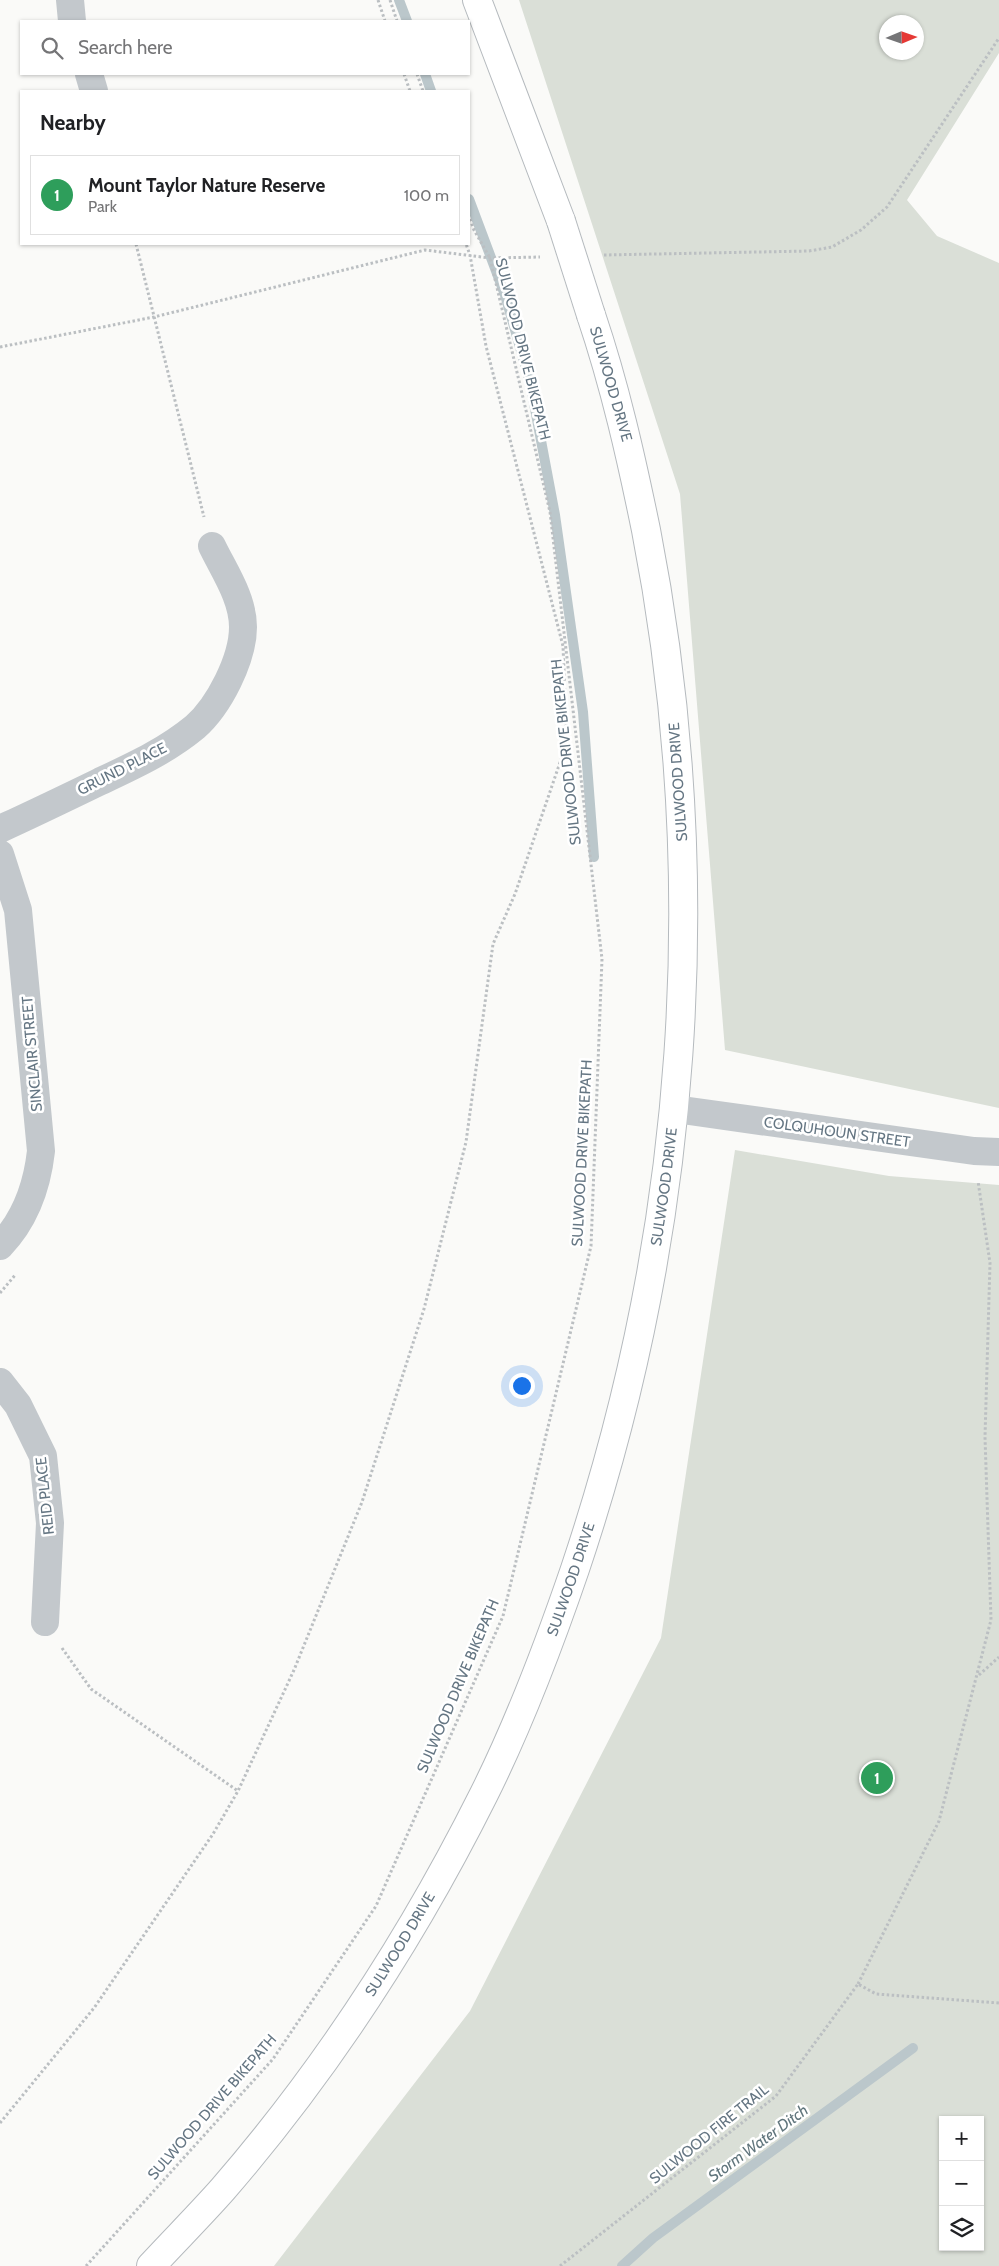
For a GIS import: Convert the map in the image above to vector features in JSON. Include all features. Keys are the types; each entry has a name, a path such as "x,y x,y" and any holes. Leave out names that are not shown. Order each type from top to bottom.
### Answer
{"main road":[{"name":"SULWOOD DRIVE","path":"151,2266 223,2189 323,2062 411,1929 486,1792 547,1649 598,1500 638,1345 666,1188 682,1026 684,858 672,690 661,607 628,442 606,360 561,222 478,0"}],"street":[{"path":"70,0 72,20"},
{"path":"89,75 94,90"},
{"name":"GRUND PLACE","path":"0,830 155,755 195,726 211,709 234,669 240,648 243,626 238,600 212,546"},
{"name":"SINCLAIR STREET","path":"0,854 18,910 41,1151 39,1172 24,1214 13,1233 0,1246"},
{"name":"COLQUHOUN STREET","path":"675,1110 986,1152"},
{"name":"REID PLACE","path":"0,1382 18,1405 43,1456 50,1523 45,1622"}],"path":[{"path":"378,0 385,20"},
{"path":"390,0 398,20"},
{"path":"600,255 810,251 832,246 861,230 887,207 999,38"},
{"path":"404,75 410,90"},
{"path":"417,75 423,90"},
{"name":"SULWOOD DRIVE BIKEPATH","path":"86,2266 273,2059 376,1906 502,1616 591,1246 602,959 550,512 490,258 470,218"},
{"path":"136,245 212,546"},
{"path":"0,2122 94,2008 213,1834 238,1791 294,1670 362,1502 424,1309 466,1142 493,944 515,894 567,742 563,646 486,346 466,245"},
{"path":"0,347 154,317 425,250 490,258 550,256"},
{"name":"SULWOOD FIRE TRAIL","path":"560,2266 776,2096 858,1984 939,1821 991,1620 985,1437 990,1264 986,1152"},
{"path":"45,1622 91,1689 238,1791"},
{"path":"978,1675 999,1657"},
{"path":"858,1984 876,1994 999,2003"}],"shaded area":[{"path":"519,0 999,0 999,53 907,200 937,236 999,263 999,1108 725,1050 680,494"},
{"path":"735,1150 889,1176 999,1185 999,2266 274,2266 470,2011 661,1638"}],"waterway":[{"path":"399,0 407,20"},
{"path":"425,75 431,90"},
{"path":"470,202 505,295 530,382 555,515 583,712 594,857"},
{"name":"Storm Water Ditch","path":"622,2266 653,2238 913,2048"}],"place":[{"name":"Mount Taylor Nature Reserve","path":"877,1778"}]}
